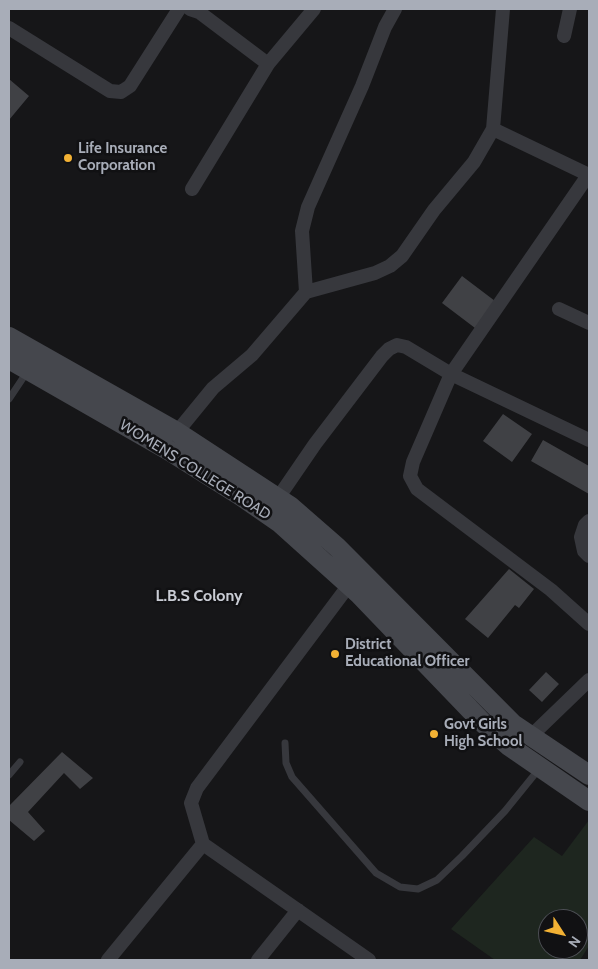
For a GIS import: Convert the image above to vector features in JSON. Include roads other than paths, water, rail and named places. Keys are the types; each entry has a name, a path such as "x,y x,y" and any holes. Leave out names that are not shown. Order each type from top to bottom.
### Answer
{"main road":[{"name":"WOMENS COLLEGE ROAD","path":"9,338 177,432 278,498 313,525 494,706 513,724 531,736 546,759 589,801"},
{"name":"WOMENS COLLEGE ROAD","path":"9,358 168,450 280,523 348,585 483,723 509,746 589,775"}],"street":[{"path":"9,28 110,91 121,92 130,86 179,9"},
{"path":"192,189 268,64 314,9"},
{"path":"306,292 302,231 308,207 385,27 395,9"},
{"path":"177,432 213,388 252,355 306,292 375,273 390,266 402,256 434,210 474,162 493,129 503,9"},
{"path":"564,36 570,9"},
{"path":"196,10 268,64"},
{"path":"493,129 589,174 452,374 412,462 410,476 418,489 551,590 589,624"},
{"path":"559,309 589,323"},
{"path":"278,498 315,444 389,349 397,345 406,347 452,374 589,440"},
{"path":"589,521 585,525 581,537 584,551 589,556"},
{"path":"348,585 197,788 191,803 203,844 369,960"},
{"path":"531,736 589,680"},
{"path":"108,960 203,844"},
{"path":"258,960 298,910"}],"lane":[{"path":"9,399 28,370"},
{"path":"285,743 286,763 292,777 376,873 400,887 418,889 437,880 462,856 504,811 546,759"},
{"path":"9,775 20,762"}],"place":[{"name":"Life Insurance Corporation","path":"68,158"},
{"name":"District Educational Officer","path":"335,654"},
{"name":"Govt Girls High School","path":"434,734"}],"district":[{"name":"L.B.S Colony","path":"199,596"}]}
